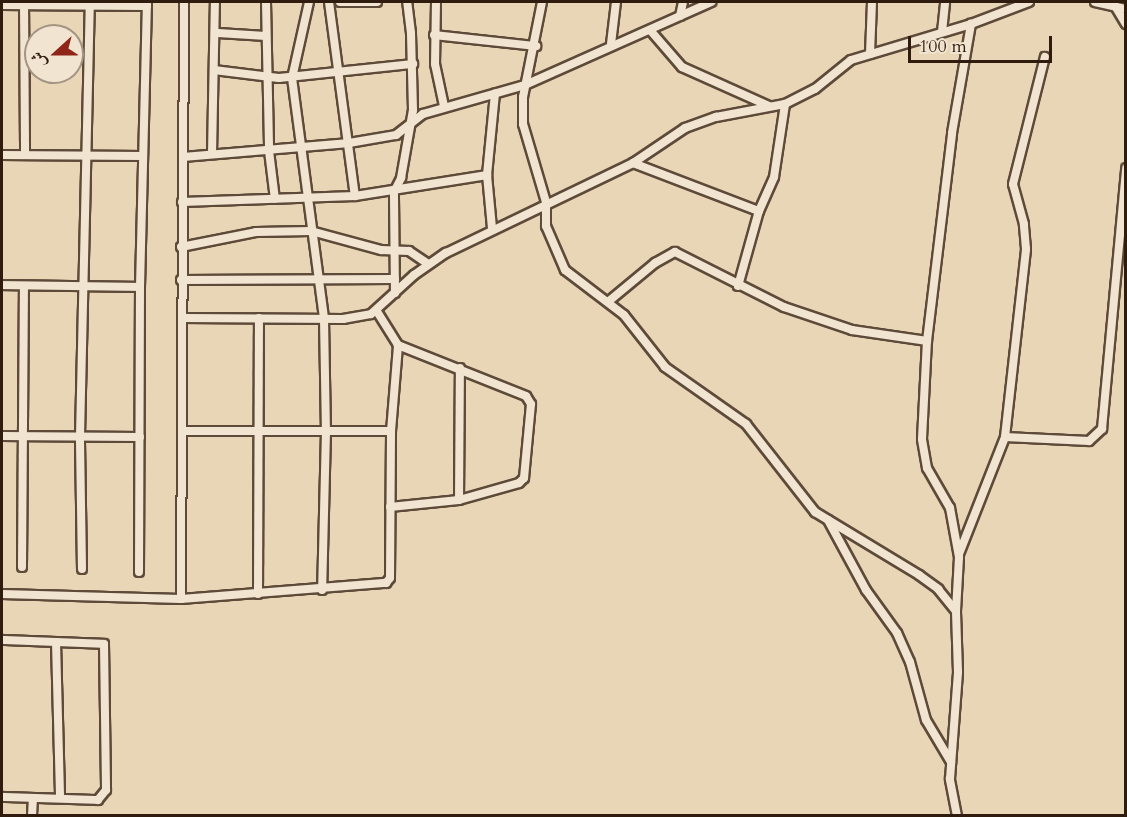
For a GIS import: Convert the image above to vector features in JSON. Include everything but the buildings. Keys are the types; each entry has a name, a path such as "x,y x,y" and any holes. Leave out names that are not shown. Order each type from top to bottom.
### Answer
{"street":[{"path":"181,599 184,2"},
{"path":"212,154 214,70 218,33 215,2"},
{"path":"266,2 269,150 275,199"},
{"path":"309,2 292,78 299,147 324,319 326,431 322,590"},
{"path":"329,2 355,196"},
{"path":"340,2 377,2"},
{"path":"395,293 394,192 401,178 413,110 413,64 406,2"},
{"path":"436,2 435,75 444,106"},
{"path":"542,2 536,45 525,85 523,124 546,202 546,226 565,270 609,301 665,367 727,407 753,430 804,500 828,520 919,575 938,589 956,611"},
{"path":"611,44 616,2"},
{"path":"680,16 683,2"},
{"path":"183,157 349,143 396,135 408,128 423,114 444,106 525,85 611,44 650,30 711,2"},
{"path":"870,54 872,2"},
{"path":"942,32 945,2"},
{"path":"183,318 324,319 362,316 377,311 428,264 492,228 633,163 700,122 785,104 815,89 837,68 870,54 971,24 1029,2"},
{"path":"1095,2 1125,9"},
{"path":"24,3 25,155"},
{"path":"2,5 24,3 147,4 140,286 139,572"},
{"path":"82,568 80,436 90,4"},
{"path":"1115,6 1125,24"},
{"path":"957,816 950,779 958,672 956,611 959,554 950,508 927,468 921,439 927,341 952,133 971,24"},
{"path":"650,30 682,67 769,106"},
{"path":"218,33 266,36"},
{"path":"434,35 536,45"},
{"path":"959,554 1005,437 1026,249 1024,224 1013,184 1045,57"},
{"path":"214,70 292,78 413,64"},
{"path":"492,228 487,175 495,93"},
{"path":"738,286 759,211 779,159 785,104"},
{"path":"2,156 85,153 143,156"},
{"path":"633,163 759,211"},
{"path":"1005,437 1089,441 1102,429 1125,168"},
{"path":"182,202 355,196 394,192 487,175"},
{"path":"181,247 256,232 311,231 416,254 428,264"},
{"path":"609,301 654,263 675,252 738,286 784,307 852,330 927,341"},
{"path":"181,280 317,282 395,279"},
{"path":"2,285 140,286"},
{"path":"22,567 24,286"},
{"path":"2,594 181,599 322,590 388,581 391,431 398,345 377,311"},
{"path":"258,594 259,318"},
{"path":"390,507 459,500 522,481 531,404 526,396 398,345"},
{"path":"459,500 460,368"},
{"path":"183,431 391,431"},
{"path":"2,436 140,437"},
{"path":"828,520 866,590 897,633 910,662 926,720 951,762"},
{"path":"2,640 104,645 105,795 98,800 2,797"},
{"path":"56,642 60,798"},
{"path":"33,798 33,816"}]}
